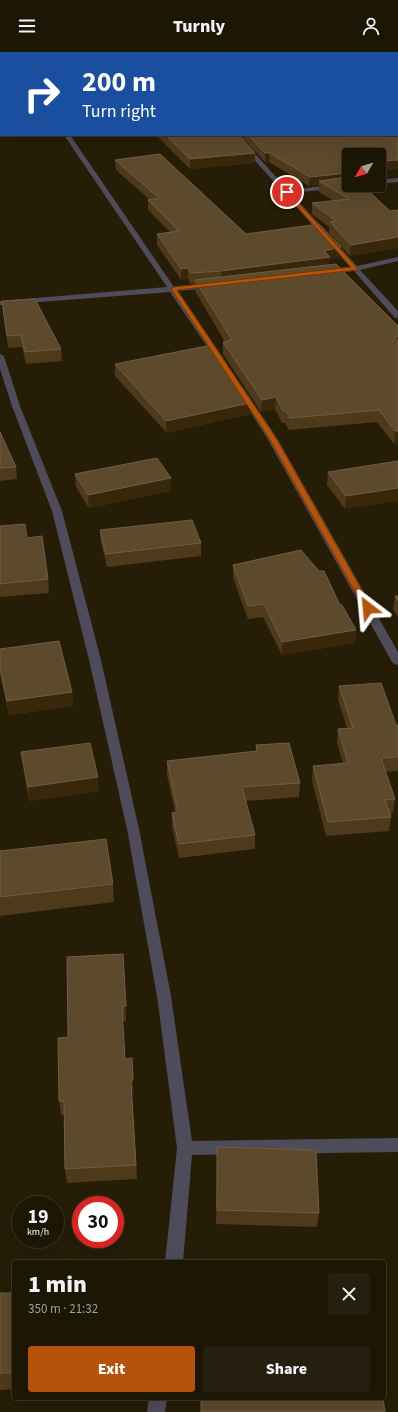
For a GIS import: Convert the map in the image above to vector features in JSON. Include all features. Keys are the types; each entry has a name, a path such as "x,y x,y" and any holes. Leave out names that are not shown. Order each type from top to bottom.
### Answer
{"street":[{"path":"68,136 174,289 225,367"},
{"path":"236,136 398,316"},
{"path":"386,181 398,180"},
{"path":"287,192 342,186"},
{"path":"316,274 355,269 398,259"},
{"path":"0,303 221,285"},
{"path":"0,356 16,406 57,511 95,660 133,829 164,996 185,1148 174,1260"},
{"path":"238,386 272,438 398,662"},
{"path":"185,1148 398,1144"},
{"path":"156,1412 158,1400"}],"building":[{"path":"167,136 240,136 255,153 190,159"},
{"path":"249,136 398,136 398,160 386,161 386,148 342,148 342,165 340,165 342,167 342,174 310,177 270,153 265,153"},
{"path":"160,154 246,234 319,224 341,247 324,251 330,257 221,271 191,273 188,268 181,269 157,234 179,231 148,200 159,198 115,160"},
{"path":"342,178 342,192 370,192 390,211 398,210 398,237 351,245 330,222 336,221 312,203 349,199 319,181"},
{"path":"336,264 398,326 398,337 394,337 398,341 398,431 395,431 379,410 290,418 286,411 283,411 276,397 262,400 223,342 232,340 195,280"},
{"path":"35,299 61,349 25,352 21,335 7,336 2,301"},
{"path":"212,345 250,403 166,421 115,364"},
{"path":"0,432 16,467 0,468"},
{"path":"157,458 171,478 88,495 75,474"},
{"path":"398,461 398,488 346,496 328,472"},
{"path":"192,520 201,543 106,554 100,530"},
{"path":"25,524 27,538 42,536 48,579 0,584 0,526"},
{"path":"301,550 319,571 324,571 340,605 342,605 356,630 282,642 264,604 248,606 233,565"},
{"path":"59,641 72,692 7,701 0,668 0,649"},
{"path":"381,683 396,725 398,725 398,757 381,758 395,799 385,800 391,817 328,822 313,766 348,763 338,729 353,728 339,686"},
{"path":"90,743 98,777 28,787 21,752"},
{"path":"289,743 300,783 242,787 255,835 179,844 172,813 178,812 167,761 257,751 256,745"},
{"path":"106,839 113,884 0,897 0,851"},
{"path":"123,954 126,1006 122,1007 125,1059 132,1058 133,1080 131,1082 136,1165 65,1169 64,1101 59,1101 58,1038 68,1037 67,957"},
{"path":"217,1147 316,1150 319,1213 217,1210"},
{"path":"0,1293 12,1293 12,1373 0,1373"},
{"path":"201,1400 383,1400 385,1412 201,1412"}],"route":[{"path":"287,192 355,269 174,289 272,438 368,608"}]}
